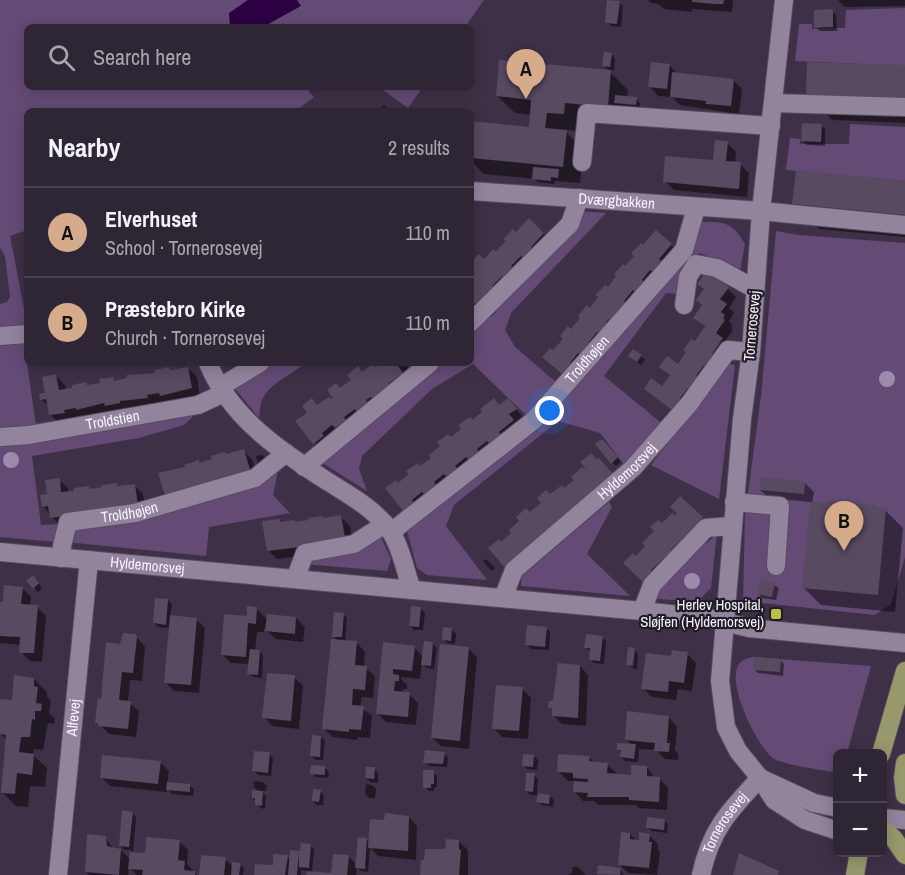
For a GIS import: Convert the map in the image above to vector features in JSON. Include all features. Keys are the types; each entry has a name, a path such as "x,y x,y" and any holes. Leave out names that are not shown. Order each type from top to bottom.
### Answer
{"main road":[{"path":"882,749 905,671"},
{"path":"905,763 905,795"},
{"path":"887,833 904,851"},
{"path":"855,875 858,857"}],"street":[{"name":"Tornerosevej","path":"784,0 761,211 751,352 734,502 720,681 726,727 738,751 774,800 805,820 833,830"},
{"path":"773,103 905,107"},
{"path":"582,162 587,113 771,126"},
{"name":"Dværgbakken","path":"474,191 761,211 905,225"},
{"path":"474,319 570,224 579,198"},
{"name":"Troldhøjen","path":"388,528 533,421 684,250 696,208"},
{"path":"684,305 688,277 696,264 717,268 755,289"},
{"path":"0,336 24,334"},
{"name":"Hyldemorsvej","path":"503,598 514,570 633,468 689,404 728,350 751,352"},
{"path":"210,366 222,390 255,430 304,466 362,503 388,528 412,590"},
{"path":"222,390 256,366"},
{"path":"304,466 426,366"},
{"name":"Troldstien","path":"0,437 29,435 198,405 222,390"},
{"name":"Troldhøjen","path":"61,558 68,522 135,513 255,478 286,453"},
{"path":"734,502 780,506 776,566"},
{"path":"642,611 652,585 706,528 732,526"},
{"path":"295,579 305,553 354,544 388,528"},
{"name":"Hyldemorsvej","path":"0,552 642,611 708,618 749,628 905,643"},
{"name":"Alfevej","path":"58,875 89,560"},
{"name":"Tornerosevej","path":"760,778 814,803 833,807"},
{"name":"Tornerosevej","path":"701,875 710,844 725,814 760,778"},
{"path":"887,818 905,820"},
{"path":"887,846 904,851"}],"shaded area":[{"path":"0,0 484,0 467,24 24,24 24,90 309,90 314,97 300,108 24,108 24,231 10,236 24,308 24,334 0,336 0,304 7,302 10,297 5,256 0,248"},
{"path":"248,0 297,0 301,6 268,24 230,24 229,13"},
{"path":"905,8 905,66 795,61 799,24 812,24 812,29 845,28 846,10"},
{"path":"383,90 421,90 408,108"},
{"path":"850,124 905,127 905,181 786,170 790,138 800,139 800,144 849,144"},
{"path":"579,211 606,213 511,313 505,330 515,347 557,383 527,416 474,365 474,325"},
{"path":"697,222 726,224 735,230 745,244 740,271 700,253 684,261 676,294 666,293 604,376 665,426 626,467 600,433 558,421 454,505 446,526 487,580 427,575 417,568 406,527 535,425"},
{"path":"776,231 798,235 905,243 905,557 891,604 875,615 743,601 745,516 761,396"},
{"path":"24,343 24,366 27,366 36,426 0,428 0,346"},
{"path":"726,364 735,365 719,499 651,465"},
{"path":"264,366 301,366 267,392 261,403 259,418 232,385"},
{"path":"431,366 470,366 432,389 362,456 359,469 367,491 316,459"},
{"path":"196,413 184,425 139,438 32,456 41,525 62,524 56,542 0,537 0,445"},
{"path":"279,466 273,495 290,513 209,527 206,556 66,542 74,526"},
{"path":"609,502 612,507 587,554 630,596 521,586 522,576"},
{"path":"717,533 711,588 697,602 648,598 710,535"},
{"path":"381,537 391,559 387,571 304,564 354,548"},
{"path":"753,657 871,666 848,749 833,749 833,772 784,763 773,758 766,751 752,729 740,700 736,675 738,666 744,660"}],"building":[{"path":"607,0 620,1 617,24 605,23"},
{"path":"692,0 724,0 723,4 716,4 692,2"},
{"path":"833,9 833,27 814,28 814,10"},
{"path":"604,52 612,53 610,67 602,66"},
{"path":"499,60 611,70 608,107 565,103 564,114 547,113 545,128 567,130 563,167 474,158 474,121 529,127 531,100 496,96"},
{"path":"651,62 670,64 667,89 648,87"},
{"path":"807,62 905,65 905,100 806,96"},
{"path":"672,72 734,79 731,106 670,97"},
{"path":"615,95 637,97 636,105 614,103"},
{"path":"802,123 822,124 821,142 801,141"},
{"path":"715,140 728,141 726,161 741,162 739,189 663,182 665,156 713,160"},
{"path":"533,167 559,169 558,178 551,177 551,181 532,179"},
{"path":"796,170 905,181 905,215 792,204"},
{"path":"529,218 544,233 531,247 534,249 524,259 521,256 511,266 515,269 505,279 502,276 492,286 495,288 482,310 474,304 474,259 479,254 484,259 493,249 496,251 506,241 503,239 513,229 516,232"},
{"path":"656,230 672,244 659,259 662,261 654,272 650,270 636,293 633,290 624,301 627,303 615,324 609,319 606,322 609,324 600,335 597,332 588,343 591,345 582,355 578,353 570,363 573,366 564,376 542,357 550,348 553,350 563,339 560,336 568,326 571,329 587,305 590,308 598,297 595,295 605,285 608,287 616,276 614,274 634,256 631,253 641,243 643,245"},
{"path":"706,272 729,287 720,299 727,304 721,312 725,315 723,318 725,320 716,333 723,338 712,354 715,356 696,376 699,378 691,390 688,388 680,398 683,400 675,412 644,389 651,378 662,386 670,375 659,367 667,356 678,364 686,352 683,350 691,339 695,341 705,326 693,318 702,305 696,300 704,289 697,284"},
{"path":"633,349 642,355 637,362 628,356"},
{"path":"358,366 362,372 370,366 398,366 403,373 388,384 391,387 376,403 371,397 366,400 369,404 357,412 355,409 335,428 332,425 322,433 324,436 313,444 295,421 307,413 302,406 312,398 317,405 329,397 333,398 327,390 336,383 340,388 351,380 347,375"},
{"path":"169,367 170,370 188,367 192,388 160,396 159,393 147,395 148,398 120,401 120,403 105,406 104,403 76,410 76,408 64,410 65,413 49,415 46,399 40,400 39,394 45,393 42,377 56,374 59,390 86,382 87,385 100,383 99,379 114,377 114,381 127,378 127,375 155,373 155,370"},
{"path":"494,398 499,405 508,398 517,409 509,414 514,420 499,432 501,435 490,444 487,441 469,460 466,457 455,466 458,469 447,477 444,474 434,482 436,485 425,495 422,492 412,500 414,503 403,511 385,488 396,480 398,483 409,474 406,471 418,463 420,466 431,458 429,455 440,446 437,442 448,434 451,437 461,429 458,425 470,417 472,420 482,412 480,409"},
{"path":"602,439 618,457 611,464 595,444"},
{"path":"244,449 250,470 166,499 158,473 185,467 184,465 199,460 199,463 212,459 211,456 225,452 226,454"},
{"path":"591,453 597,460 599,458 613,474 507,570 488,548 499,539 501,542 511,533 509,530 519,521 516,517 526,508 530,512 541,503 537,498 546,490 550,494 562,485 564,488 574,480 571,477 582,467 586,469 580,462"},
{"path":"760,477 805,481 804,494 759,490"},
{"path":"60,478 61,492 89,486 89,489 117,483 117,486 135,484 138,505 50,518 48,506 42,507 40,495 47,494 45,480"},
{"path":"680,496 703,517 700,520 707,526 699,535 692,529 690,531 693,533 683,544 680,541 671,550 674,553 664,564 661,561 651,570 654,573 644,583 623,563 633,553 636,556 645,546 642,543 654,531 650,527 658,520 662,523 672,513 675,516 677,513 670,507"},
{"path":"829,501 886,508 878,595 802,588 810,502 829,503"},
{"path":"341,515 345,537 328,539 329,542 312,545 312,542 300,544 301,547 267,551 262,521 280,519 280,522 295,520 295,522 308,520 308,518"},
{"path":"33,575 39,583 33,589 26,581"},
{"path":"760,579 775,583 772,597 757,594"},
{"path":"4,585 23,587 21,604 38,605 34,653 19,653 20,637 0,636 0,602 3,602"},
{"path":"155,598 168,599 166,625 153,623"},
{"path":"247,606 257,607 256,624 248,623 246,657 221,655 224,614 247,616"},
{"path":"411,606 421,607 419,627 409,626"},
{"path":"334,612 344,613 342,637 332,637"},
{"path":"267,614 296,617 295,634 265,631"},
{"path":"170,615 197,618 191,685 164,683"},
{"path":"527,625 547,627 545,647 525,645"},
{"path":"443,627 452,628 451,641 442,640"},
{"path":"123,633 136,634 137,637 133,673 122,672 119,700 131,701 128,729 98,726 98,723 95,723 98,698 101,699 106,642 120,644"},
{"path":"586,634 603,636 600,661 589,660 590,648 584,648"},
{"path":"331,639 357,641 355,665 367,666 365,690 353,689 352,705 364,706 361,730 349,729 349,732 322,729"},
{"path":"424,641 433,642 431,666 421,665"},
{"path":"383,642 415,646 412,671 393,669 393,674 399,675 399,681 395,681 394,691 410,692 408,717 376,714"},
{"path":"440,644 469,647 460,741 431,738"},
{"path":"628,647 635,648 633,666 626,665"},
{"path":"250,649 260,650 258,675 247,674"},
{"path":"672,650 688,652 684,683 669,681 668,692 641,689 646,653 671,656"},
{"path":"754,657 781,659 780,672 753,670"},
{"path":"558,663 580,665 578,718 552,716 552,708 548,708 549,701 553,701"},
{"path":"267,673 295,675 291,721 262,718"},
{"path":"14,675 34,678 34,686 38,687 36,703 42,704 41,711 35,711 35,720 32,719 30,737 21,737 19,752 34,754 32,775 17,773 15,794 1,793 6,735 0,734 0,699 12,700"},
{"path":"496,685 523,687 519,731 492,729"},
{"path":"627,711 669,716 667,743 670,743 669,752 654,751 655,743 625,740"},
{"path":"312,735 321,736 320,757 310,756"},
{"path":"617,743 636,744 634,759 620,757 621,750 617,750"},
{"path":"425,750 445,752 443,764 423,763"},
{"path":"254,751 270,752 268,773 252,771"},
{"path":"523,754 534,755 533,767 522,766"},
{"path":"558,754 590,756 589,761 608,763 607,773 631,775 631,765 647,766 647,776 660,777 659,802 629,800 629,797 587,797 588,793 573,792 574,781 588,782 588,779 573,778 573,773 557,772"},
{"path":"102,755 161,761 158,784 100,778"},
{"path":"311,765 325,766 325,775 310,774"},
{"path":"366,767 375,767 374,779 365,778"},
{"path":"423,770 434,770 434,784 431,784 431,788 423,788"},
{"path":"526,773 535,773 533,792 525,791"},
{"path":"167,782 190,784 190,792 166,790"},
{"path":"313,789 321,790 319,802 312,801"},
{"path":"252,790 263,791 262,806 255,805"},
{"path":"538,793 550,795 549,804 536,802"},
{"path":"122,810 133,812 129,847 119,846"},
{"path":"385,813 409,816 408,851 368,848 370,819 384,820"},
{"path":"647,817 665,819 664,830 646,828"},
{"path":"621,832 630,833 630,839 639,840 639,832 650,834 649,842 652,842 649,868 618,865"},
{"path":"87,834 106,836 107,846 121,849 119,875 85,872"},
{"path":"146,837 180,840 178,860 185,861 184,870 195,871 195,875 142,875 143,870 128,869 130,852 145,853"},
{"path":"358,837 367,838 365,869 355,868"},
{"path":"446,839 459,840 461,850 459,875 420,875 421,860 424,860 425,849 445,849"},
{"path":"301,843 311,844 309,868 299,867 299,853 297,875 288,875 290,850 300,851"},
{"path":"739,853 779,871 778,875 733,875"},
{"path":"273,854 288,855 285,875 254,875 255,864 273,865"},
{"path":"333,854 349,855 347,875 306,875 307,871 331,873"},
{"path":"201,855 226,857 224,875 199,875"},
{"path":"232,862 241,863 239,875 231,875"},
{"path":"598,865 621,868 620,875 597,874"}],"place":[{"name":"Elverhuset","path":"526,99"},
{"name":"Præstebro Kirke","path":"844,551"},
{"name":"Herlev Hospital, Sløjfen (Hyldemorsvej)","path":"776,614"}]}
